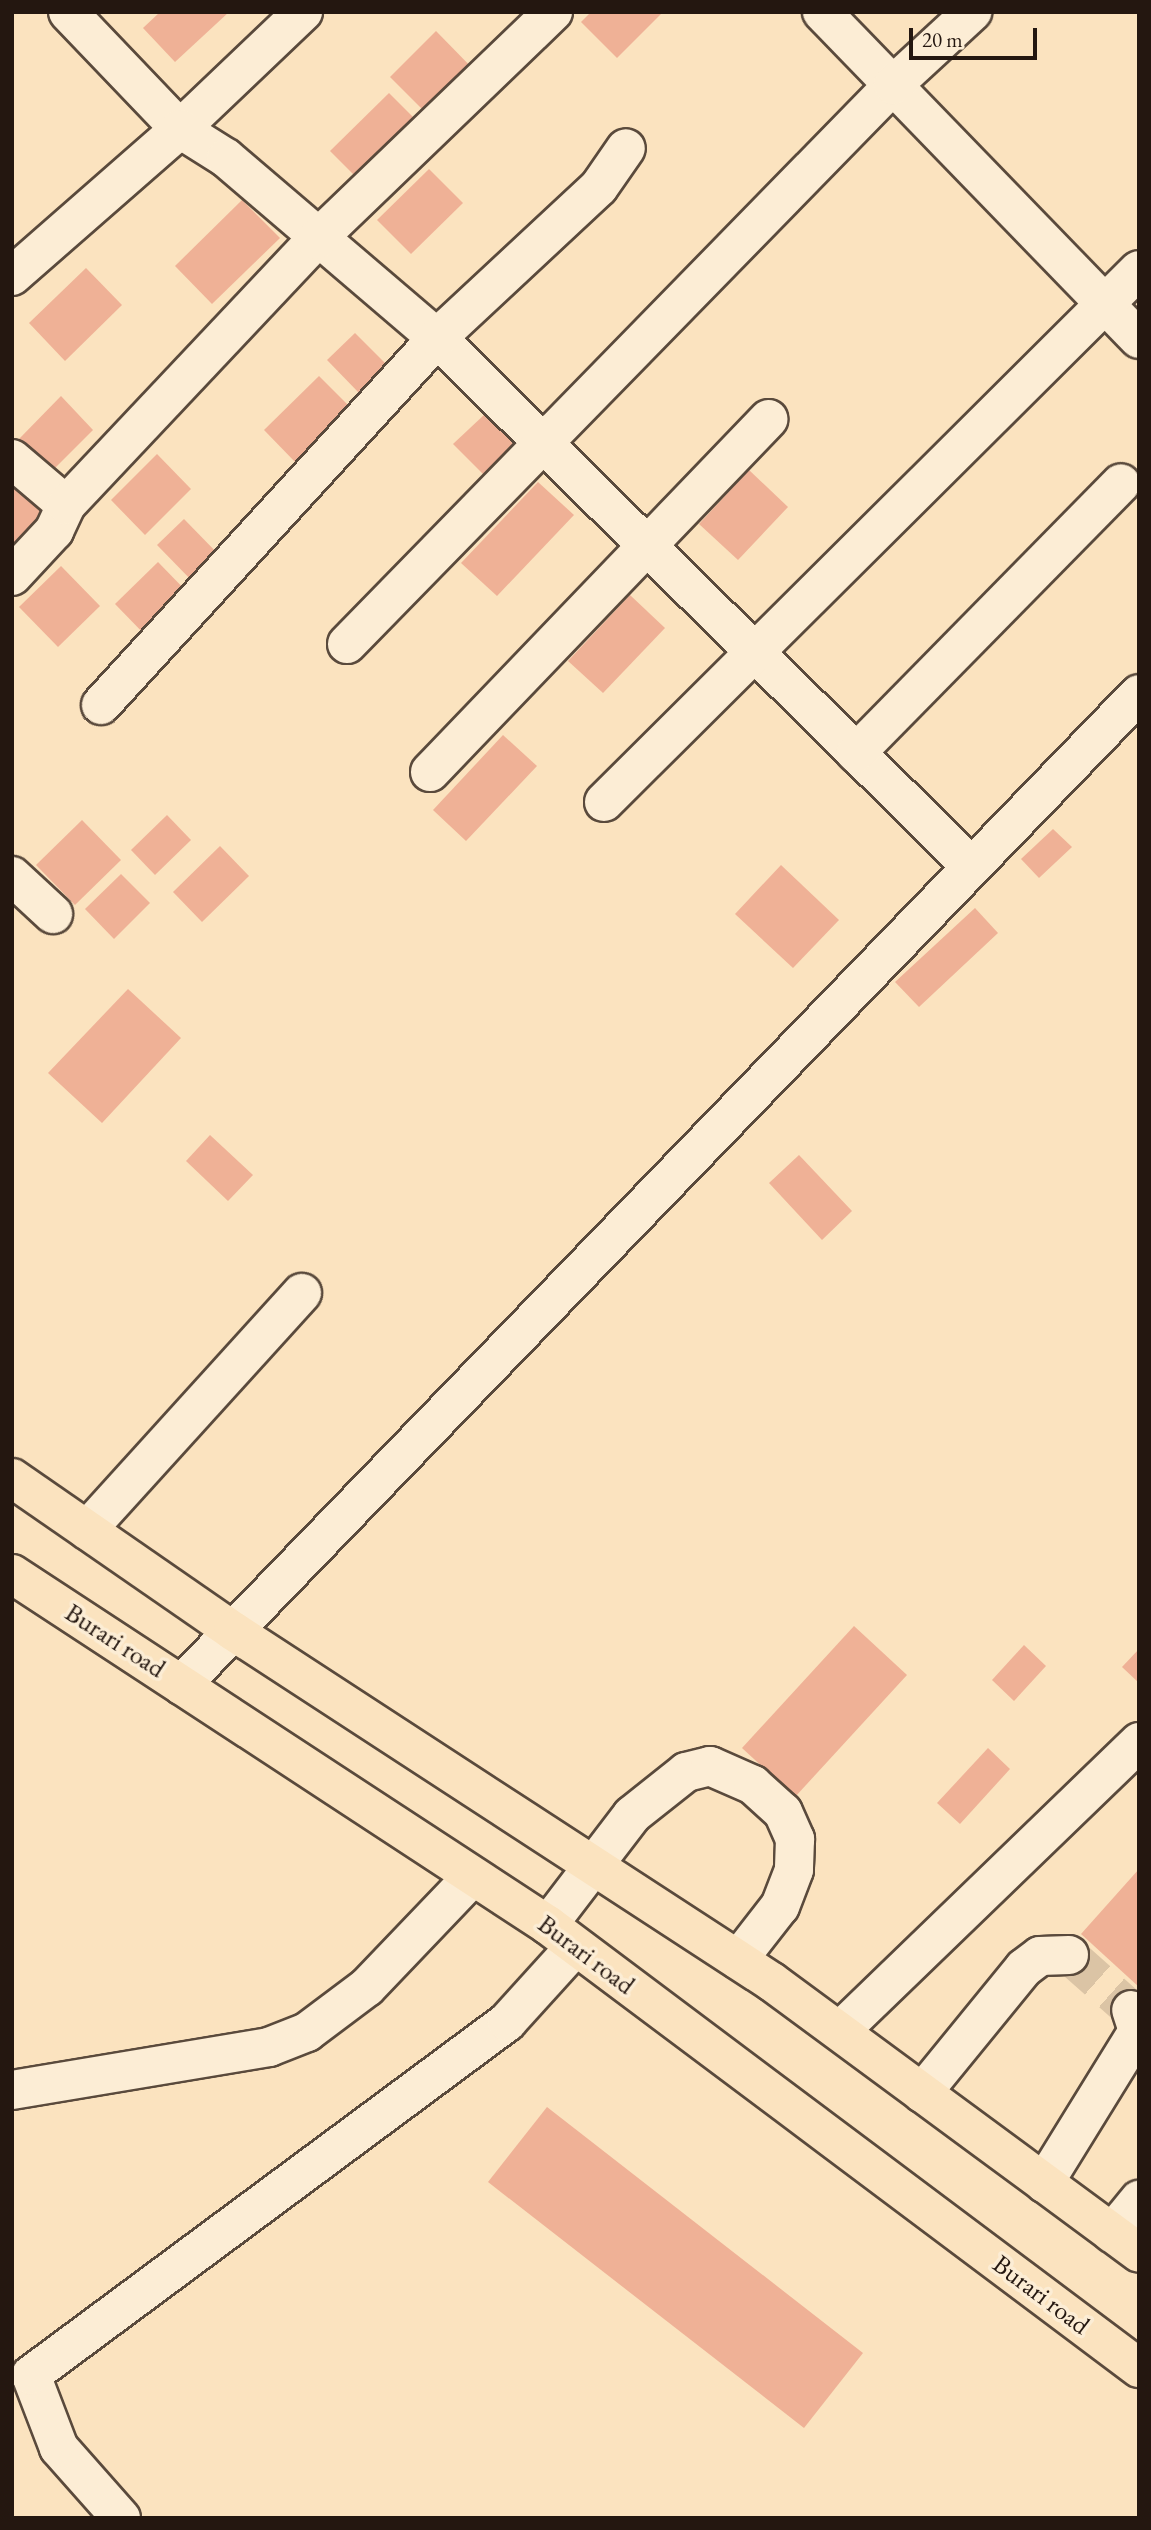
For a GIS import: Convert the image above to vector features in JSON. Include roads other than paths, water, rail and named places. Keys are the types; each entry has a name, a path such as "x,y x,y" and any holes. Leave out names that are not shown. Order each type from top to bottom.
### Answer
{"main road":[{"path":"12,1478 233,1632 589,1866 738,1960 840,2031 1126,2243"},
{"name":"Burari road","path":"12,1574 561,1936 1139,2368"}],"street":[{"path":"68,12 180,130 226,158 316,240 437,338 971,865"},
{"path":"12,276 180,130 303,12"},
{"path":"12,576 54,531 66,505 316,240 553,12"},
{"path":"821,12 1139,339"},
{"path":"347,644 541,441 893,85 972,12"},
{"path":"101,705 437,338 598,187 626,148"},
{"path":"604,802 753,650 1139,270"},
{"path":"430,772 646,544 769,419"},
{"path":"12,459 66,505"},
{"path":"856,753 1121,483"},
{"path":"181,1685 1139,694"},
{"path":"12,876 53,914"},
{"path":"87,1530 302,1293"},
{"path":"840,2031 1139,1742"},
{"path":"121,2518 59,2448 31,2375 507,2022 561,1936 589,1866 648,1799 686,1772 710,1766 753,1785 783,1812 795,1839 794,1870 780,1906 738,1960"},
{"path":"12,2090 269,2047 307,2032 367,1987 472,1876"},
{"path":"922,2093 1024,1968 1040,1956 1069,1955"},
{"path":"1045,2183 1138,2031 1130,2010"},
{"path":"1126,2243 1139,2200"}],"tunnel":[{"path":"1069,1955 1131,2010"}]}
